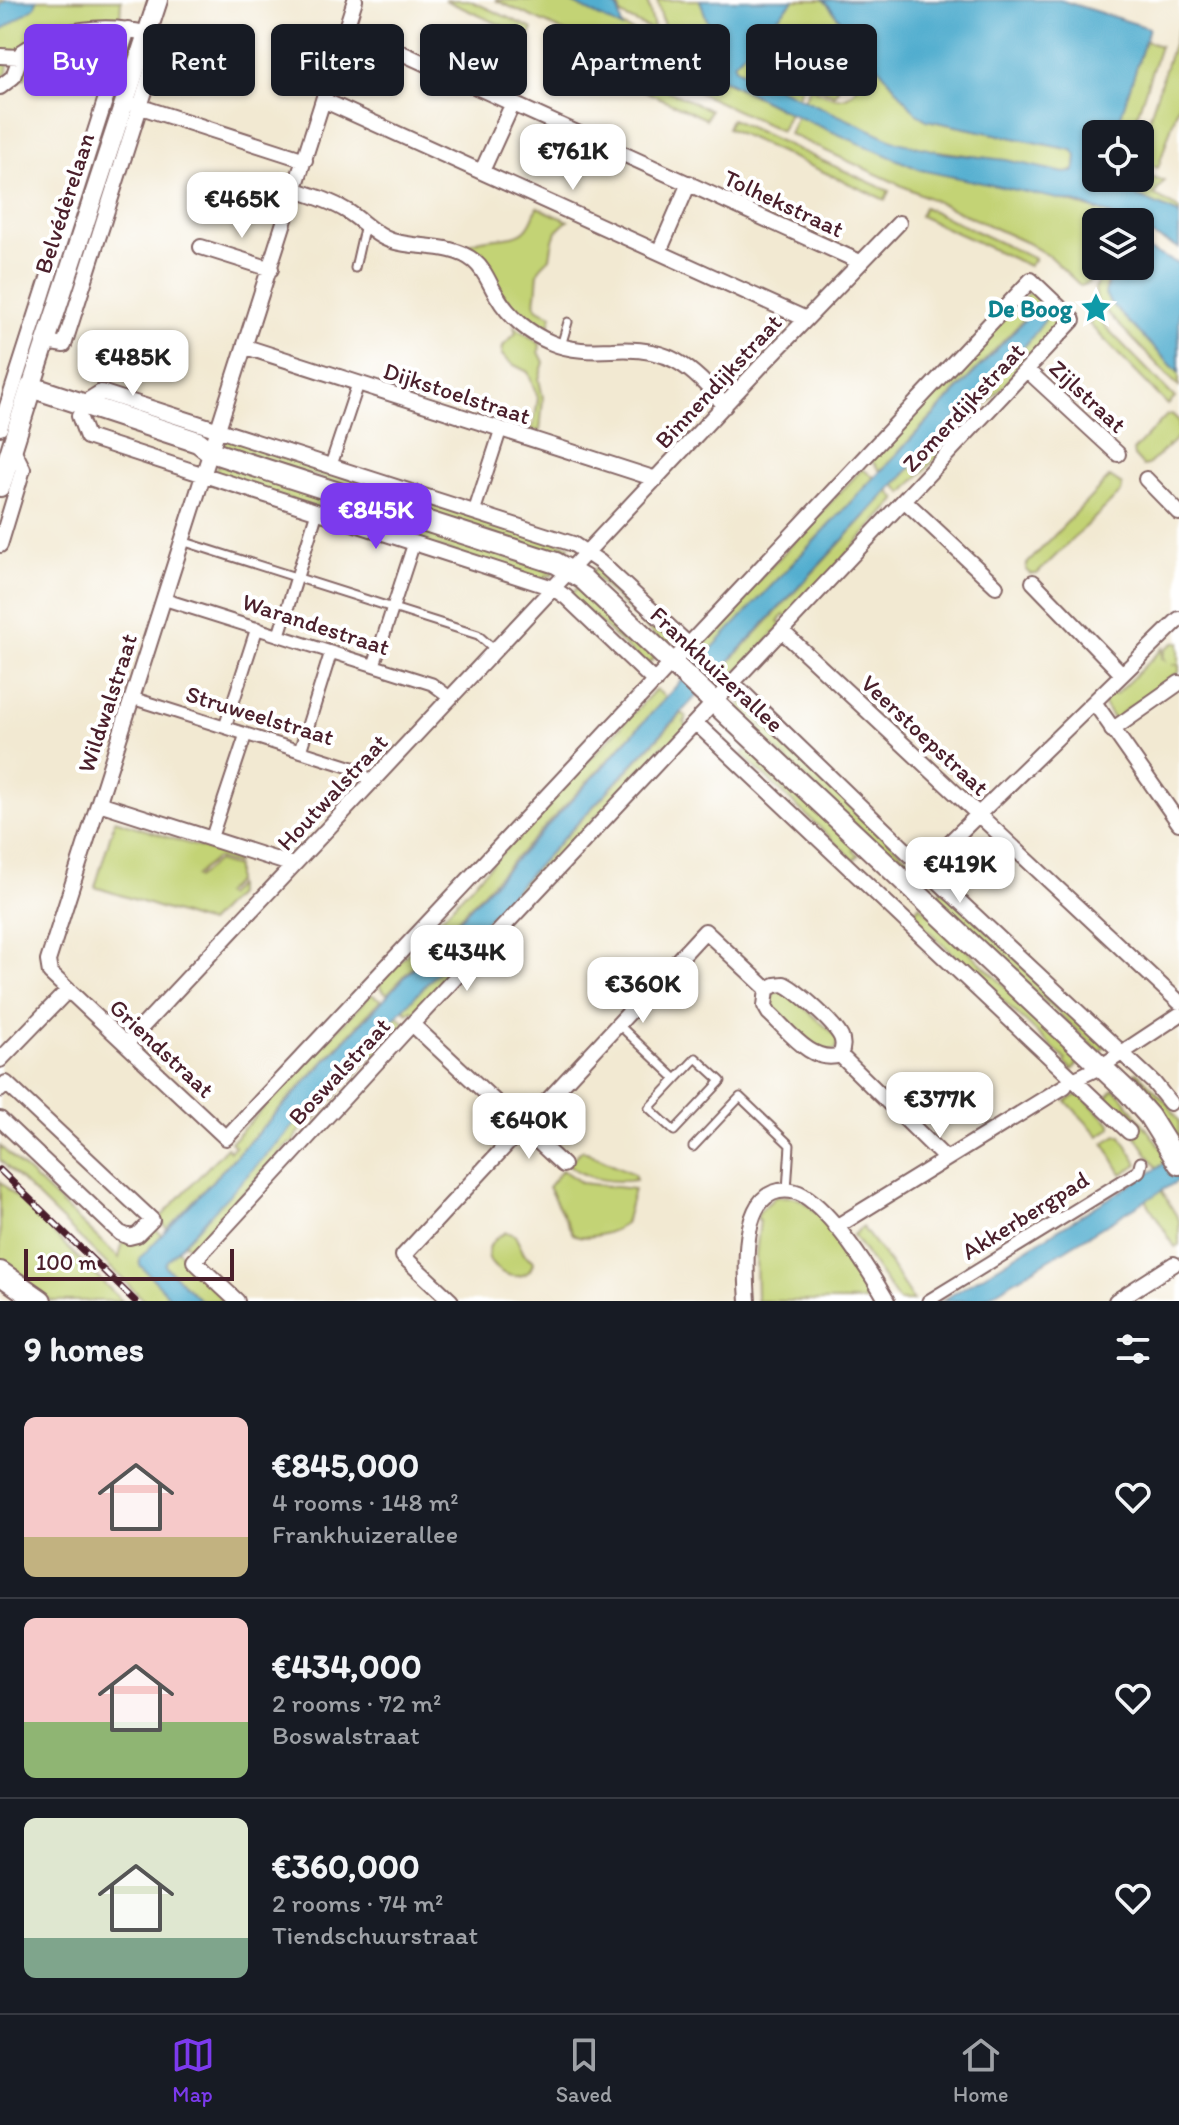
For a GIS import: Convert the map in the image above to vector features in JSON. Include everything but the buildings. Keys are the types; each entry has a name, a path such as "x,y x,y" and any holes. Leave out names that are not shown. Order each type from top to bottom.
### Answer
{"main road":[{"name":"Frankhuizerallee","path":"28,394 81,410 194,453 211,452 531,555 583,579 1102,1066 1149,1116 1175,1158"},
{"name":"Belvédèrelaan","path":"0,486 28,394"},
{"path":"0,1273 40,1301"}],"street":[{"name":"Belvédèrelaan","path":"147,0 147,24"},
{"name":"Belvédèrelaan","path":"150,24 158,0"},
{"name":"Wildwalstraat","path":"348,24 355,0"},
{"name":"Belvédèrelaan","path":"0,428 128,29"},
{"path":"0,87 13,77 19,57 32,46 84,30 128,29 143,33"},
{"name":"Belvédèrelaan","path":"133,104 143,54"},
{"name":"Tolhekstraat","path":"404,54 860,262"},
{"path":"0,56 19,57"},
{"name":"Belvédèrelaan","path":"28,394 133,104 143,86"},
{"name":"Wildwalstraat","path":"48,968 324,96"},
{"path":"323,100 806,319"},
{"path":"482,171 513,103"},
{"path":"133,104 305,160"},
{"name":"Tolhekstraat","path":"659,252 689,183"},
{"path":"296,190 332,202 387,240 413,247 451,250 472,260 484,271 497,297 514,319 551,343 588,351 650,350 669,356 699,376 725,406"},
{"name":"Binnendijkstraat","path":"569,570 899,223"},
{"path":"201,247 271,269"},
{"name":"Zomerdijkstraat","path":"678,667 690,646 1031,280 1073,320 733,683 710,698"},
{"name":"Dijkstoelstraat","path":"246,347 656,479"},
{"name":"Zijlstraat","path":"1027,370 1118,454"},
{"path":"331,465 358,384"},
{"name":"Frankhuizerallee","path":"655,682 553,588 87,437 81,410 101,392 573,544 588,552 690,646"},
{"path":"474,512 501,429"},
{"name":"Belvédèrelaan","path":"0,545 23,469 12,447"},
{"path":"1146,479 1179,513"},
{"path":"905,501 996,586"},
{"path":"279,635 317,512"},
{"path":"374,665 414,543"},
{"name":"Houtwalstraat","path":"126,1044 569,570"},
{"path":"1033,582 1122,674"},
{"name":"Warandestraat","path":"163,599 432,684 451,698"},
{"path":"907,884 1179,619"},
{"path":"225,727 257,628"},
{"name":"Veerstoepstraat","path":"782,631 1179,1002"},
{"path":"300,751 331,652"},
{"name":"Boswalstraat","path":"226,1138 655,682 678,667"},
{"name":"Frankhuizerallee","path":"733,683 925,869 1122,1052 1170,1103"},
{"path":"1112,730 1179,683"},
{"name":"Struweelstraat","path":"132,698 353,768 372,782"},
{"name":"Boswalstraat","path":"237,1301 194,1261 696,723 710,698"},
{"path":"1094,702 1179,823"},
{"path":"696,723 1070,1083 1129,1132"},
{"path":"211,839 246,734"},
{"path":"99,803 293,865"},
{"path":"451,1301 403,1256 705,931 767,989"},
{"name":"Griendstraat","path":"48,968 226,1138"},
{"path":"767,989 784,984 796,991 838,1032 843,1041 840,1055"},
{"path":"767,989 765,1006 769,1013 807,1048 819,1057 832,1059 840,1055"},
{"path":"0,1060 68,990"},
{"path":"836,1227 1102,1066 1179,1015"},
{"path":"412,1024 563,1165"},
{"path":"840,1055 946,1159"},
{"path":"0,1119 120,1233 129,1237 137,1235 152,1220 2,1083"},
{"name":"Akkerbergpad","path":"928,1301 1139,1171 1144,1161"},
{"path":"748,1301 747,1249 754,1211 768,1194 787,1190 803,1195 836,1227 870,1272 887,1301"},
{"path":"1116,1301 1174,1264"}],"lane":[{"path":"355,268 365,224"},
{"path":"561,346 568,322"},
{"path":"182,541 478,635 496,650"},
{"path":"618,1024 676,1079"},
{"path":"696,1058 721,1081 674,1131 649,1108 676,1079 696,1058"},
{"path":"693,1147 740,1097 790,1145 787,1190"}],"green space":[{"path":"0,0 121,0 120,22 24,24 24,54 8,61 7,73 0,79"},
{"path":"445,0 469,0 522,24 498,24"},
{"path":"495,0 566,0 617,24 547,24"},
{"path":"604,0 647,0 653,24 639,24 621,15 619,7"},
{"path":"657,0 700,0 708,24 663,24"},
{"path":"794,0 824,0 844,24 771,24"},
{"path":"527,26 533,29 527,37"},
{"path":"1179,26 1179,103 1158,168 1154,166 1154,120 1149,120"},
{"path":"1145,41 1160,46 1136,120 1120,120"},
{"path":"128,44 134,46 127,67"},
{"path":"746,50 746,73 735,68 734,63"},
{"path":"877,65 917,114 927,120 1072,150 1077,156 1075,170 1064,173 1014,162 918,148 897,142 804,100 806,96 877,96"},
{"path":"730,84 746,92 746,96 755,96 789,113 781,131 706,96 730,96"},
{"path":"111,96 118,96 33,355 28,354"},
{"path":"656,96 679,96 710,110 706,119"},
{"path":"797,116 921,170 1045,195 1089,208 1082,208 1082,280 1089,280 1088,283 1081,286 1049,256 1027,243 789,134"},
{"path":"731,119 889,191 885,200 727,128"},
{"path":"1154,178 1164,181 1154,195 1179,209 1179,214 1127,192 1154,192"},
{"path":"537,207 568,221 556,233 550,258 540,268 538,276 536,305 552,315 547,332 557,336 556,340 518,316 464,247 481,240 520,234 529,225"},
{"path":"924,207 1035,259 1029,266 920,216"},
{"path":"1098,280 1108,280 1105,288 1110,303 1179,373 1179,387 1097,302 1095,289"},
{"path":"1033,292 1062,319 1062,324 903,493 895,485 1029,341 1045,316 1044,311 1033,311 1026,317 880,471 871,460 1027,294"},
{"path":"1096,317 1175,398 1168,405 1089,324"},
{"path":"514,326 540,344 539,352 544,362 539,379 543,398 540,432 530,429 534,424 538,398 528,372 502,355 503,346 516,333"},
{"path":"1172,414 1179,421 1179,436 1148,465 1143,466 1133,451 1167,415"},
{"path":"227,436 569,546 567,552 572,553 569,559 223,446"},
{"path":"218,464 553,572 552,576 547,575 545,581 214,475"},
{"path":"862,469 874,477 707,654 698,645"},
{"path":"1110,477 1122,485 1121,492 1037,574 1030,574 1026,570 1027,564"},
{"path":"889,491 897,499 788,618 784,615 778,621 782,625 732,677 723,669"},
{"path":"598,566 674,637 665,646 591,573"},
{"path":"578,587 656,656 646,666 570,595"},
{"path":"1179,642 1179,664 1172,664 1179,665 1179,672 1120,714 1122,718 1114,720 1103,703 1111,692 1115,695 1163,648 1162,658 1167,662 1163,657 1165,651"},
{"path":"656,689 666,698 387,994 380,983"},
{"path":"743,702 764,722 764,727 767,725 912,863 904,871 734,711"},
{"path":"682,713 687,717 684,723 687,726 671,744 664,744 647,766 635,774 628,787 622,789 599,813 587,831 552,863 544,876 531,884 524,898 487,932 460,966 447,974 417,1014 403,1009"},
{"path":"748,743 857,846 853,850 859,855 851,863 851,857 742,755 748,749 745,746"},
{"path":"115,820 236,859 236,864 216,858 195,876 197,878 217,861 236,867 236,881 223,894 226,896 236,885 236,895 208,923 95,887"},
{"path":"942,889 1107,1044 1100,1052 959,921 961,918 934,893 939,894"},
{"path":"920,905 1082,1059 1072,1070 1065,1063 1066,1060 914,917 909,918"},
{"path":"784,990 835,1035 838,1040 836,1050 827,1051 810,1044 773,1009 774,992"},
{"path":"371,994 381,1000 167,1229 160,1218 227,1147 230,1151 235,1146 231,1142"},
{"path":"398,1015 406,1024 386,1039 378,1053 344,1084 336,1098 331,1099 314,1121 301,1129 294,1142 281,1151 273,1165 263,1171 252,1187 237,1199 232,1209 221,1216 205,1241 195,1250 183,1243"},
{"path":"1137,1072 1169,1105 1179,1121 1179,1149 1126,1076"},
{"path":"1114,1089 1170,1160 1157,1168 1135,1135 1104,1100"},
{"path":"1079,1094 1111,1124 1111,1128 1099,1136 1066,1101"},
{"path":"1117,1135 1121,1136 1138,1164 1122,1174 1104,1143"},
{"path":"0,1146 119,1258 123,1241 134,1244 153,1227 162,1235 139,1263 174,1301 145,1301 0,1160"},
{"path":"582,1150 634,1174 636,1180 600,1179 583,1174 568,1164"},
{"path":"562,1170 582,1183 634,1189 625,1224 599,1235 585,1237 573,1234 548,1187"},
{"path":"0,1181 122,1301 52,1301 0,1264"},
{"path":"1161,1190 1179,1220 1179,1245 1175,1247 1146,1200"},
{"path":"775,1197 794,1197 818,1214 843,1243 883,1301 757,1301 756,1254 760,1220 757,1219 759,1212"},
{"path":"862,1227 913,1301 899,1301 853,1235"},
{"path":"506,1232 515,1235 524,1254 533,1261 529,1271 520,1276 509,1275 491,1263 488,1253 492,1243"},
{"path":"177,1250 225,1301 201,1301 165,1266"}],"water":[{"path":"7,0 37,0 35,7 0,31 0,5"},
{"path":"566,0 604,0 618,8 621,24 614,24"},
{"path":"700,0 794,0 771,24 746,24 746,50 734,63 735,68 746,73 746,91 730,83 730,24 708,24"},
{"path":"824,0 1060,0 1149,28 1119,120 1082,120 1082,192 1126,192 1179,214 1179,248 1154,236 1154,208 1092,208 921,170 756,96 796,96 897,142 945,153 1073,172 1077,156 1072,150 927,120 917,114 877,65 877,24 844,24"},
{"path":"1154,252 1179,264 1179,373 1110,303 1105,294 1108,280 1154,280"},
{"path":"1035,309 1044,311 1045,320 1029,341 166,1262 165,1266 201,1301 174,1301 140,1265 140,1258"},
{"path":"1179,1152 1179,1180 981,1301 942,1301 1158,1168"}],"railway":[{"path":"0,1170 135,1301"}],"place":[{"name":"De Boog","path":"1096,308"}]}
